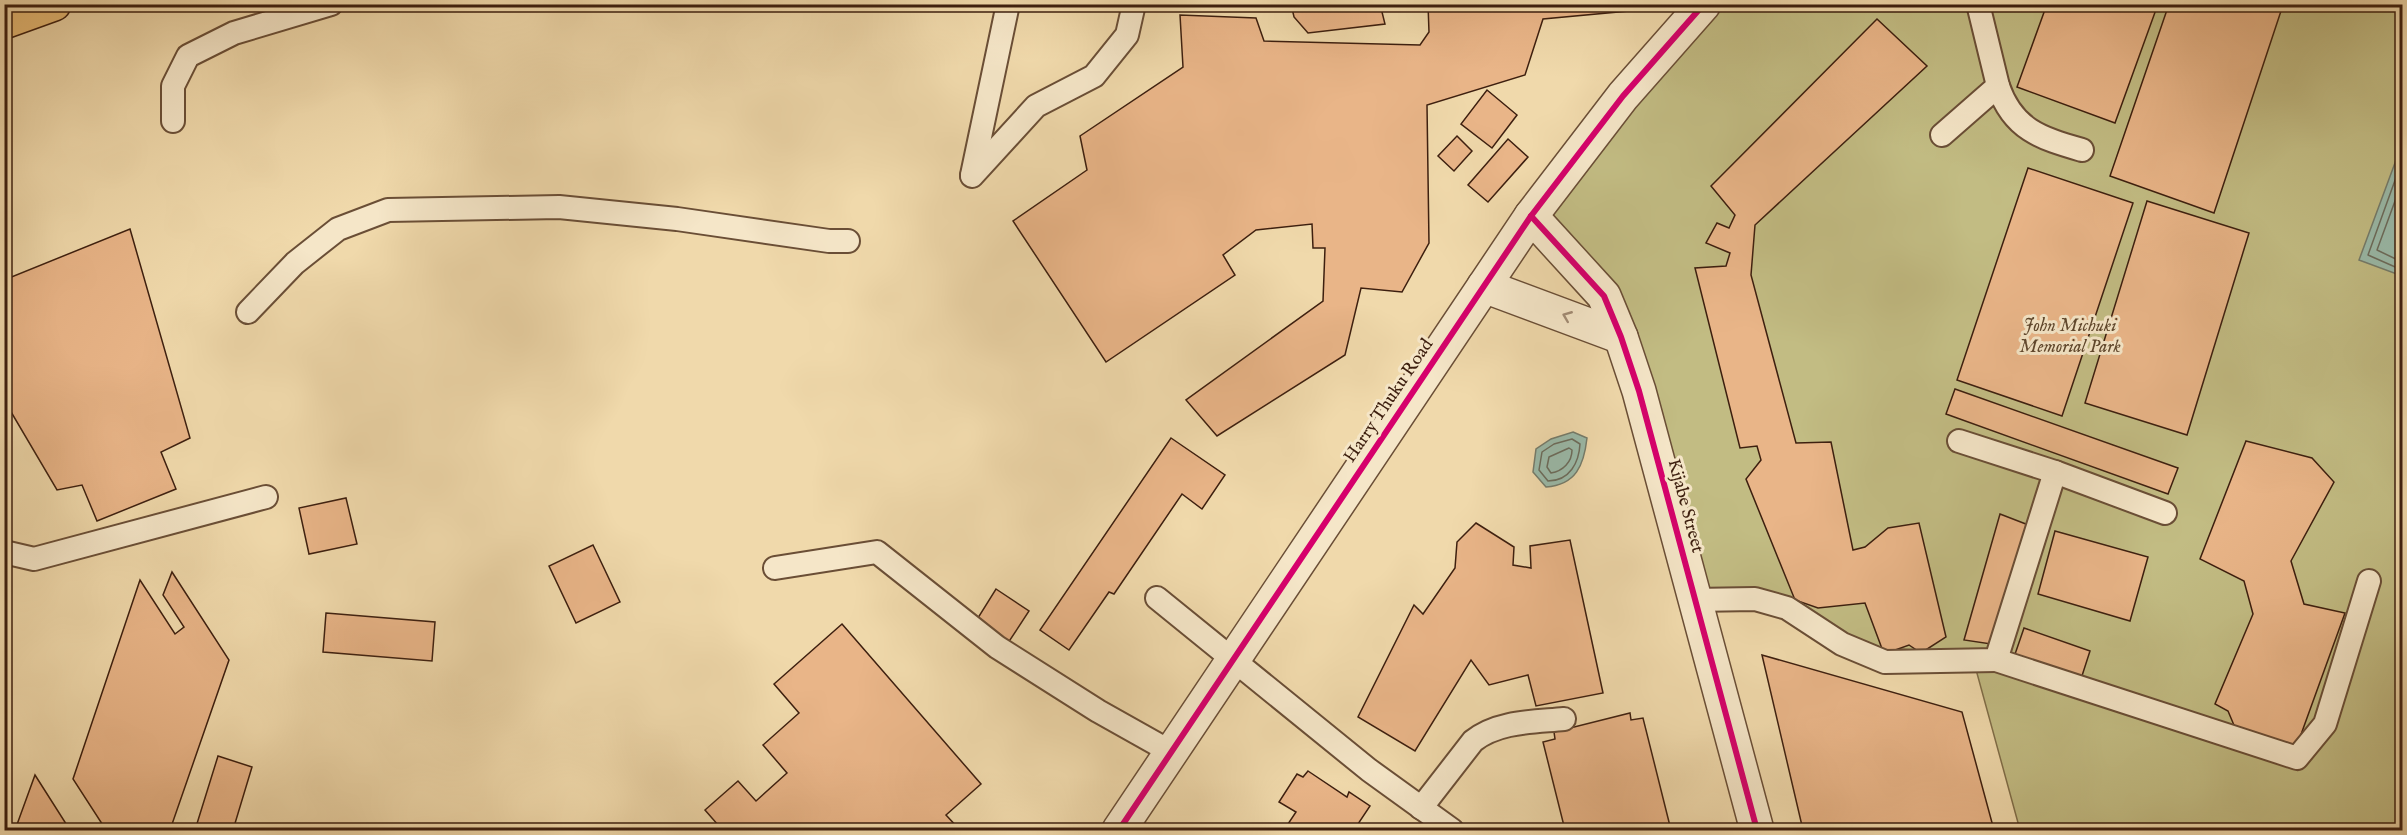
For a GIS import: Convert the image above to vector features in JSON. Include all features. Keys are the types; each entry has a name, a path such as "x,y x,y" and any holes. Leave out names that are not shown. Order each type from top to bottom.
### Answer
{"highway":[{"path":"4,22 54,4"}],"street":[{"name":"Harry Thuku Road","path":"1119,831 1531,216 1623,96 1704,4"},
{"name":"Kijabe Street","path":"1531,216 1604,296 1621,337 1639,392 1757,831"},
{"path":"1484,286 1621,337"}],"lane":[{"path":"173,121 173,86 188,56 234,33 331,4"},
{"path":"1008,4 972,176 1036,106 1094,76 1127,35 1134,4"},
{"path":"1978,4 2004,104 2039,137 2082,150"},
{"path":"1942,135 1998,86"},
{"path":"248,312 295,263 338,229 388,210 559,207 677,219 829,241 848,241"},
{"path":"1959,441 2055,471 2165,513"},
{"path":"1996,660 2055,471"},
{"path":"4,552 34,559 266,497"},
{"path":"775,568 877,552 997,647 1098,711 1171,752"},
{"path":"1694,600 1755,599 1787,608 1842,644 1886,662 1996,660 2297,758 2325,724 2369,581"},
{"path":"1157,598 1332,740 1452,831"},
{"path":"1421,807 1473,741 1483,732 1496,727 1564,719"}],"green space":[{"name":"John Michuki Memorial Park","path":"1704,5 2402,5 2402,830 2020,830 1972,655 1842,644 1787,608 1694,600 1621,337 1531,216"}],"water":[{"path":"2402,144 2402,276 2359,260"},
{"path":"1573,432 1587,438 1581,465 1577,472 1565,482 1546,487 1533,472 1536,449 1551,439"}],"building":[{"path":"1291,4 1380,4 1385,24 1308,33 1294,17"},
{"path":"1428,4 1649,4 1650,9 1543,19 1525,75 1427,105 1429,243 1402,292 1361,288 1345,355 1217,436 1186,400 1323,301 1325,248 1313,248 1312,224 1256,230 1223,255 1235,275 1106,362 1013,221 1087,170 1080,136 1183,67 1180,15 1256,18 1264,41 1420,45 1429,32"},
{"path":"2047,4 2158,4 2115,123 2017,87"},
{"path":"2169,4 2270,4 2282,8 2214,213 2110,176"},
{"path":"1877,19 1927,66 1755,225 1751,275 1796,443 1831,442 1853,550 1865,547 1888,528 1919,523 1946,637 1921,653 1909,645 1884,654 1865,603 1818,608 1795,600 1746,479 1761,460 1757,446 1740,448 1695,268 1726,266 1730,253 1706,243 1717,223 1729,228 1735,215 1711,186"},
{"path":"1487,90 1517,115 1492,148 1461,124"},
{"path":"1457,136 1472,151 1454,171 1438,156"},
{"path":"1508,139 1528,157 1488,202 1468,185"},
{"path":"2028,168 2133,203 2062,416 1957,380"},
{"path":"2147,201 2249,233 2187,435 2085,403"},
{"path":"130,229 190,438 161,452 176,489 97,521 82,485 57,490 4,400 4,280"},
{"path":"1955,389 2178,468 2168,494 1946,414"},
{"path":"1171,438 1225,475 1202,509 1182,494 1114,594 1109,592 1069,650 1040,630"},
{"path":"2246,441 2312,458 2334,482 2291,561 2304,604 2345,613 2295,751 2236,730 2228,711 2215,704 2253,614 2244,581 2200,559"},
{"path":"346,498 357,544 309,554 299,508"},
{"path":"2000,514 2031,526 1991,644 1964,640"},
{"path":"1476,523 1514,547 1513,565 1531,568 1530,546 1570,540 1603,693 1536,706 1528,675 1489,685 1471,660 1415,751 1358,717 1414,605 1423,614 1455,568 1457,542"},
{"path":"2055,531 2148,557 2130,621 2038,594"},
{"path":"593,545 620,602 576,623 549,566"},
{"path":"172,572 229,660 170,830 106,830 73,779 140,580 175,634 184,627 163,595"},
{"path":"996,589 1029,611 1008,643 976,621"},
{"path":"326,613 435,622 432,661 323,652"},
{"path":"842,624 981,784 946,815 960,830 713,830 719,826 705,810 738,781 756,801 787,773 763,745 799,713 774,684"},
{"path":"2024,628 2090,651 2080,682 2013,660"},
{"path":"1762,655 1962,712 1994,830 1803,830"},
{"path":"1630,713 1631,720 1643,718 1671,830 1565,830 1543,742 1555,739 1554,732"},
{"path":"218,756 252,767 233,830 195,830"},
{"path":"1308,771 1347,797 1349,792 1370,806 1354,830 1284,830 1296,812 1279,802 1297,774 1303,777"},
{"path":"35,775 70,830 15,830"}],"cycle path":[{"path":"1119,830 1531,216 1623,96 1704,4"},
{"path":"1531,216 1604,296 1621,337 1639,391 1757,830"}]}
